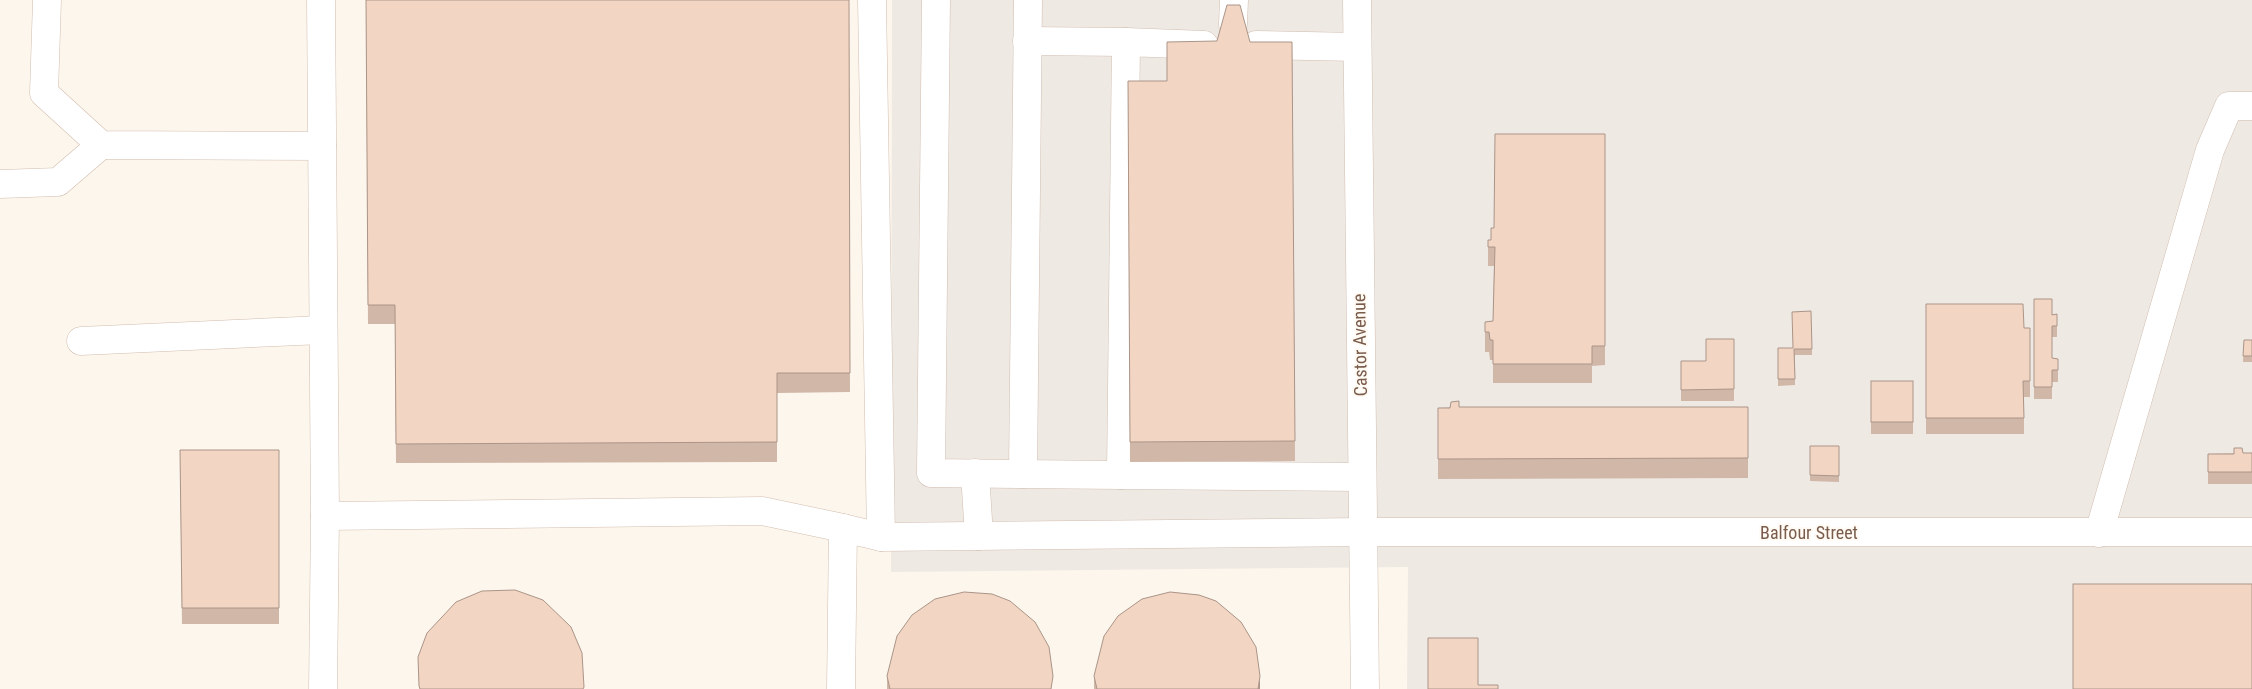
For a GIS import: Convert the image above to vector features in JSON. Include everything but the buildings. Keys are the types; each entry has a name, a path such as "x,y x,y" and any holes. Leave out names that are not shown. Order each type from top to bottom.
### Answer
{"street":[{"path":"47,0 44,93 101,145"},
{"path":"321,0 322,330 325,516 323,689"},
{"path":"872,0 882,537"},
{"path":"936,0 931,473 1361,477"},
{"path":"1023,474 1028,0"},
{"name":"Castor Avenue","path":"1357,0 1361,477 1365,532 1365,689"},
{"path":"1027,41 1126,42 1234,28 1357,47"},
{"path":"1121,475 1126,42"},
{"path":"2099,533 2210,150 2229,106 2252,106"},
{"path":"0,184 58,182 101,145 322,146"},
{"path":"82,342 322,330"},
{"path":"975,473 979,536"},
{"name":"Balfour Street","path":"325,516 762,511 882,537 1365,532 2252,532"},
{"path":"841,689 843,528"}],"shaded area":[{"path":"892,0 2252,0 2252,689 1407,689 1408,567 891,572"}]}
